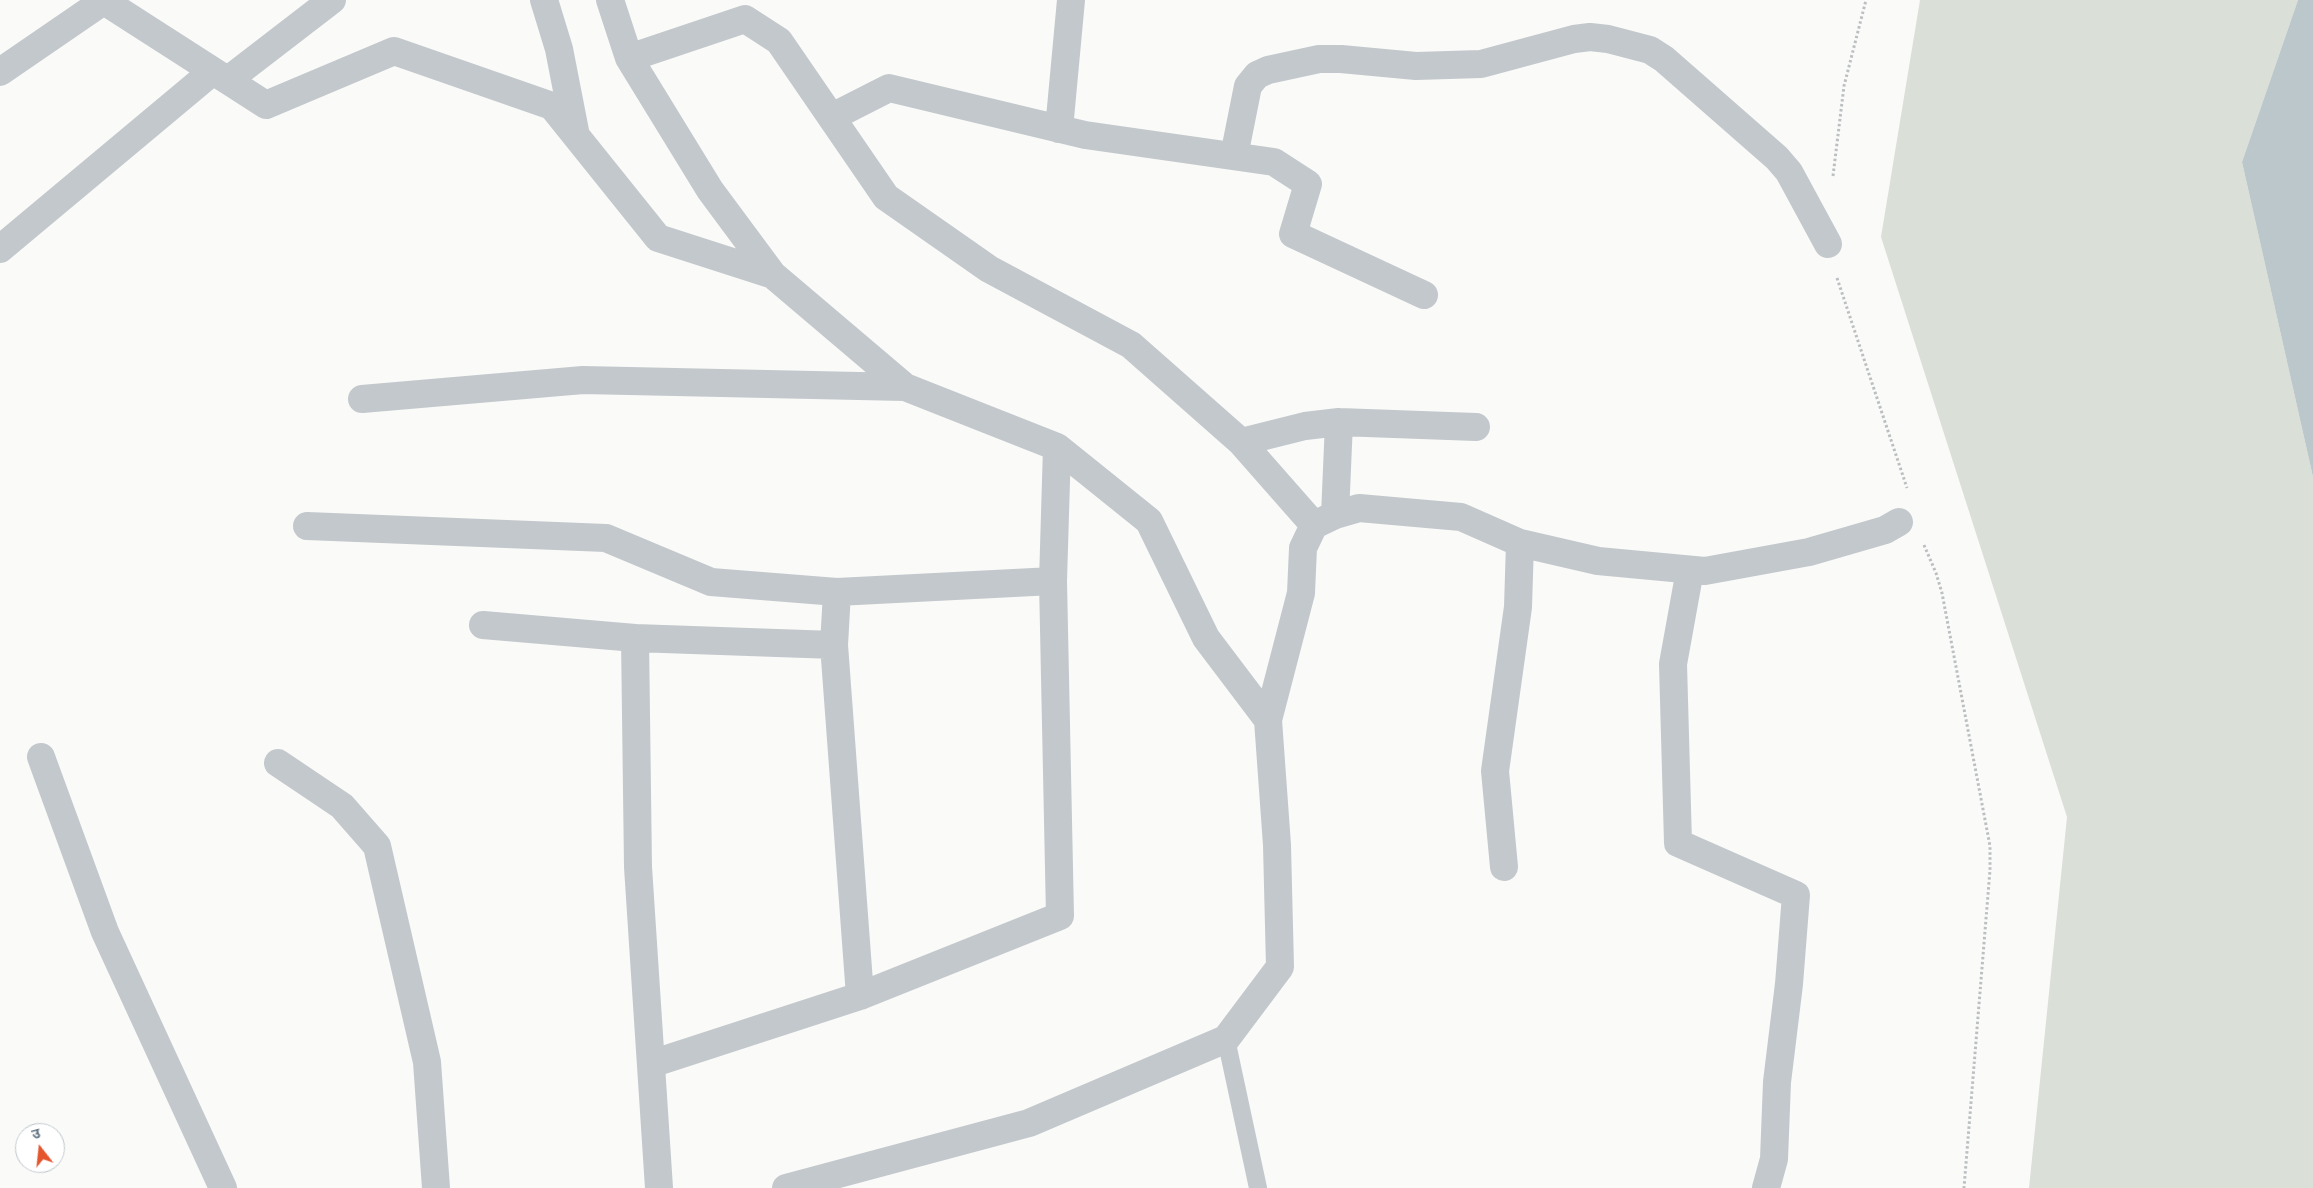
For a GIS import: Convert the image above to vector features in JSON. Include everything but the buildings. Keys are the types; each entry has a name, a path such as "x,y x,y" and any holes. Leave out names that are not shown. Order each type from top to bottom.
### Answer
{"street":[{"path":"0,72 105,0 266,105 394,51 552,106 658,238 773,275"},
{"path":"0,249 220,75 332,0"},
{"path":"544,0 560,49 576,135"},
{"path":"610,0 629,58 710,190 773,275 905,387 1057,447 1149,521 1206,638 1268,720"},
{"path":"1059,129 1071,0"},
{"path":"629,58 743,10 779,41 886,197 989,269 1131,346 1241,442 1325,520"},
{"path":"1234,156 1248,86 1257,76 1268,70 1319,59 1416,66 1481,64 1558,42 1590,37 1608,39 1657,54 1777,158 1788,172 1828,244"},
{"path":"832,117 889,88 1085,135 1274,162 1308,184 1293,234 1424,295"},
{"path":"362,399 583,380 905,387"},
{"path":"1241,442 1305,426 1339,422 1476,427"},
{"path":"786,1188 1029,1123 1226,1039 1280,967 1277,845 1268,720 1301,593 1303,548 1325,520 1339,422"},
{"path":"651,1064 860,996 1060,916 1053,581 1057,447"},
{"path":"1325,520 1359,508 1461,517 1520,543 1598,561 1705,571 1809,552 1901,530"},
{"path":"307,526 606,538 711,582 836,592 1053,581"},
{"path":"1504,867 1495,770 1518,607 1520,543"},
{"path":"1690,570 1674,664 1678,843 1796,895 1789,984 1777,1082 1774,1159 1766,1188"},
{"path":"836,592 834,645 860,996"},
{"path":"483,625 635,638 834,645"},
{"path":"635,638 638,867 659,1188"},
{"path":"41,757 105,932 223,1188"},
{"path":"278,763 342,806 377,846 426,1062 436,1188"}],"lane":[{"path":"1226,1039 1258,1188"}],"path":[{"path":"1901,530 1936,573 1942,593 1990,846 1990,870 1964,1188"}],"shaded area":[{"path":"1920,0 2298,0 2242,162 2313,477 2313,1188 2029,1188 2067,817 1881,237"},
{"path":"2298,0 2313,0 2313,477 2242,162"}]}
